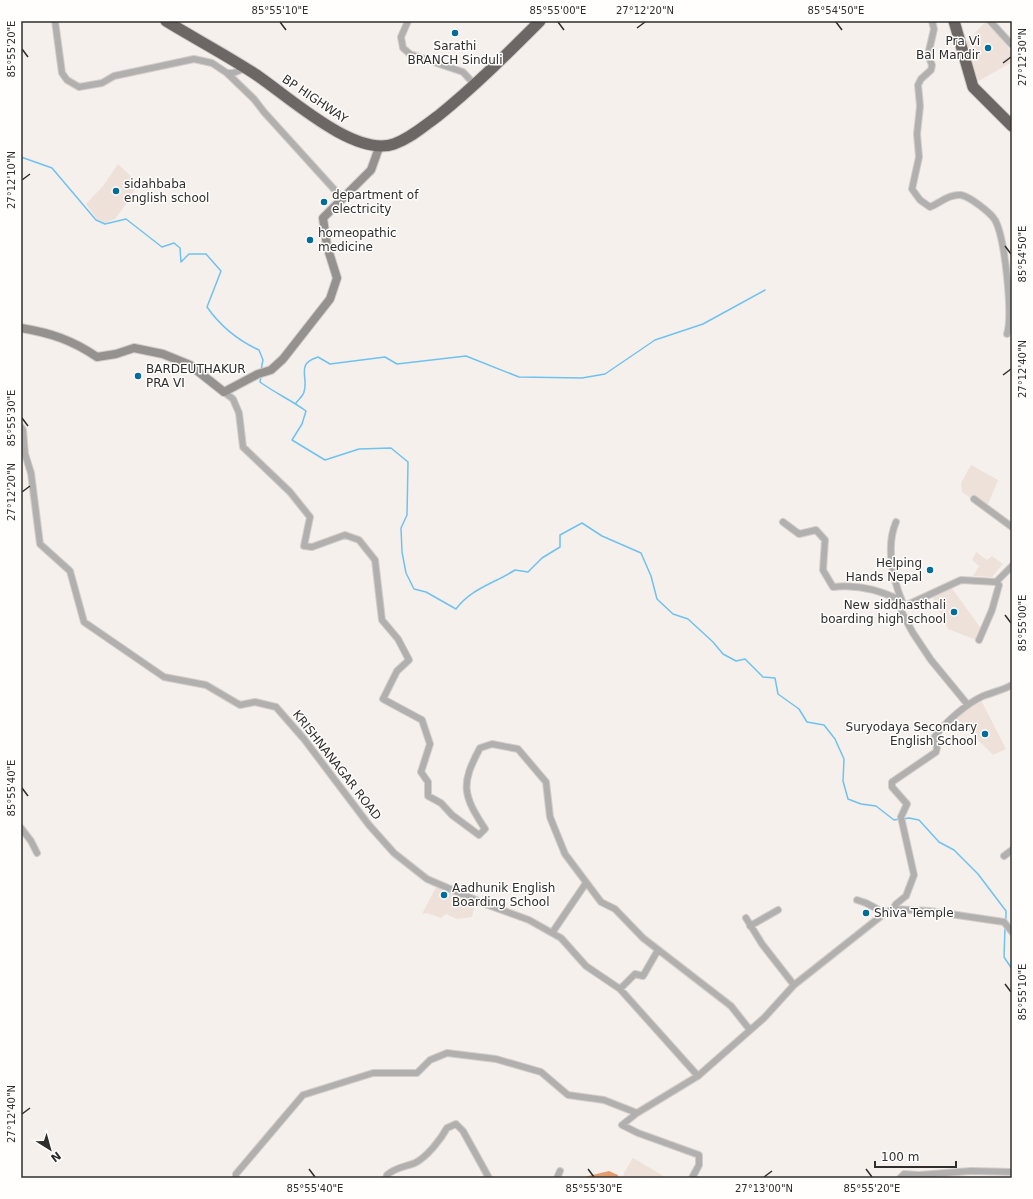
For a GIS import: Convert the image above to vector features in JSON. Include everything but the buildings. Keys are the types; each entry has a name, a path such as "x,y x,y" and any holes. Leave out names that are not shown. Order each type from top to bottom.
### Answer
{"highway":[{"name":"BP HIGHWAY","path":"166,21 246,68 333,130 356,140 380,145 393,144 407,138 475,85 540,21"},
{"path":"954,21 973,86 1012,126"}],"street":[{"path":"56,21 62,73 67,80 79,87 102,83 114,76 194,59 212,63 227,73 254,99 342,198"},
{"path":"408,21 401,37 404,48 410,54 463,72 475,85"},
{"path":"932,21 934,29 928,55 932,65 931,70 921,79 918,85 920,106 917,134 919,157 912,189 920,200 930,207 950,196 961,195 972,199 995,219 1002,241 1010,313 1007,334"},
{"path":"990,21 1012,45"},
{"path":"227,73 233,73 246,68"},
{"path":"224,392 258,374 270,370 283,359 330,299 337,278 327,246 323,218 371,170 380,145"},
{"path":"21,328 47,332 78,344 97,357 116,354 134,348 163,354 190,365 233,399 239,413 243,447 290,492 310,517 304,546 312,547 345,535 359,540 375,560 382,620 398,639 409,660 397,671 382,699 422,720 430,744 421,772 428,782 428,796 440,803 452,815 479,835 485,829 470,806 465,782 471,766 480,748 492,744 518,749 546,782 550,817 565,854 601,902 615,909 643,938 731,1006 750,1030"},
{"name":"KRISHNANAGAR ROAD","path":"21,427 23,430 25,454 31,473 40,544 70,571 84,622 164,677 206,685 240,705 255,702 276,708 304,739 369,825 394,853 427,879 485,904 529,920 561,938 586,966 620,989 698,1076"},
{"path":"974,499 1012,527"},
{"path":"783,522 799,534 809,533 816,530 825,540 823,570 833,587 846,585 884,591 907,605 961,580 996,582 1012,566"},
{"path":"896,522 892,532 892,559 902,603 901,612 926,653 968,705"},
{"path":"979,640 997,595 999,585 996,582"},
{"path":"893,909 896,904 906,896 914,875 901,817 907,804 892,787 892,782 936,752 937,747 934,738 938,732 968,705 983,696 1012,685"},
{"path":"21,828 32,841 37,853"},
{"path":"1004,856 1012,850"},
{"path":"552,933 586,883"},
{"path":"857,900 885,913"},
{"path":"692,1178 699,1165 699,1155 638,1133 622,1125 637,1113 698,1076 774,1008 794,985 885,913 893,909 930,911 1004,922 1012,932"},
{"path":"750,926 778,910"},
{"path":"746,918 750,926 794,985"},
{"path":"620,989 635,974 643,976 658,950"},
{"path":"236,1178 236,1174 303,1095 374,1073 417,1073 430,1060 447,1053 496,1059 541,1072 568,1095 604,1100 637,1113"},
{"path":"386,1178 387,1175 398,1167 415,1163 422,1159 447,1128 456,1124 463,1131 490,1178"},
{"path":"557,1178 560,1171"},
{"path":"900,1178 904,1174 919,1175 971,1171 1012,1172"}],"shaded area":[{"name":"Pra Vi Bal Mandir","path":"985,22 1001,38 1012,53 1012,62 975,83 966,43"},
{"name":"sidahbaba english school","path":"118,164 137,182 132,196 115,219 105,223 97,219 86,204 103,186"},
{"path":"971,465 998,480 986,509 962,492 961,483"},
{"path":"976,552 987,560 992,556 1003,564 992,577 973,576 979,566 972,560"},
{"name":"New siddhasthali boarding high school","path":"951,587 980,627 976,640 948,629 932,596"},
{"name":"Suryodaya Secondary English School","path":"981,700 1006,749 993,755 956,718 969,707"},
{"name":"Aadhunik English Boarding School","path":"436,887 475,904 472,917 457,919 446,914 441,918 427,913 422,914"},
{"path":"633,1158 667,1178 623,1178 624,1173"},
{"path":"609,1171 618,1175 618,1178 580,1178"}],"waterway":[{"path":"21,157 52,168 96,220 105,224 126,219 162,247 174,243 180,248 181,262 189,254 206,254 221,271 207,307 218,321 230,332 259,350 263,360 261,370"},
{"path":"296,403 304,392 305,367 307,363 318,357 330,364 385,357 397,364 466,356 519,377 582,378 605,374 655,340 703,324 765,290"},
{"path":"261,376 260,382 306,411 302,424 292,440 325,460 359,449 391,448 408,462 407,515 401,528 402,552 406,573 414,589 426,592 456,609 468,596 515,570 528,572 542,558 560,547 560,535 582,523 602,536 641,553 651,576 657,599 673,614 688,619 713,642 723,654 736,661 745,659 763,677 775,678 778,694 799,709 807,722 824,725 835,739 844,759 843,781 848,799 861,804 876,806 894,820 899,819"},
{"path":"903,819 909,818 919,820 939,842 954,850 978,874 1006,911 1006,922"},
{"path":"1005,928 1004,957 1012,969"}],"place":[{"name":"Sarathi BRANCH Sinduli","path":"455,33"},
{"name":"Pra Vi Bal Mandir","path":"988,48"},
{"name":"sidahbaba english school","path":"116,191"},
{"name":"department of electricity","path":"324,202"},
{"name":"homeopathic medicine","path":"310,240"},
{"name":"BARDEUTHAKUR PRA VI","path":"138,376"},
{"name":"Helping Hands Nepal","path":"930,570"},
{"name":"New siddhasthali boarding high school","path":"954,612"},
{"name":"Suryodaya Secondary English School","path":"985,734"},
{"name":"Aadhunik English Boarding School","path":"444,895"},
{"name":"Shiva Temple","path":"866,913"}]}
